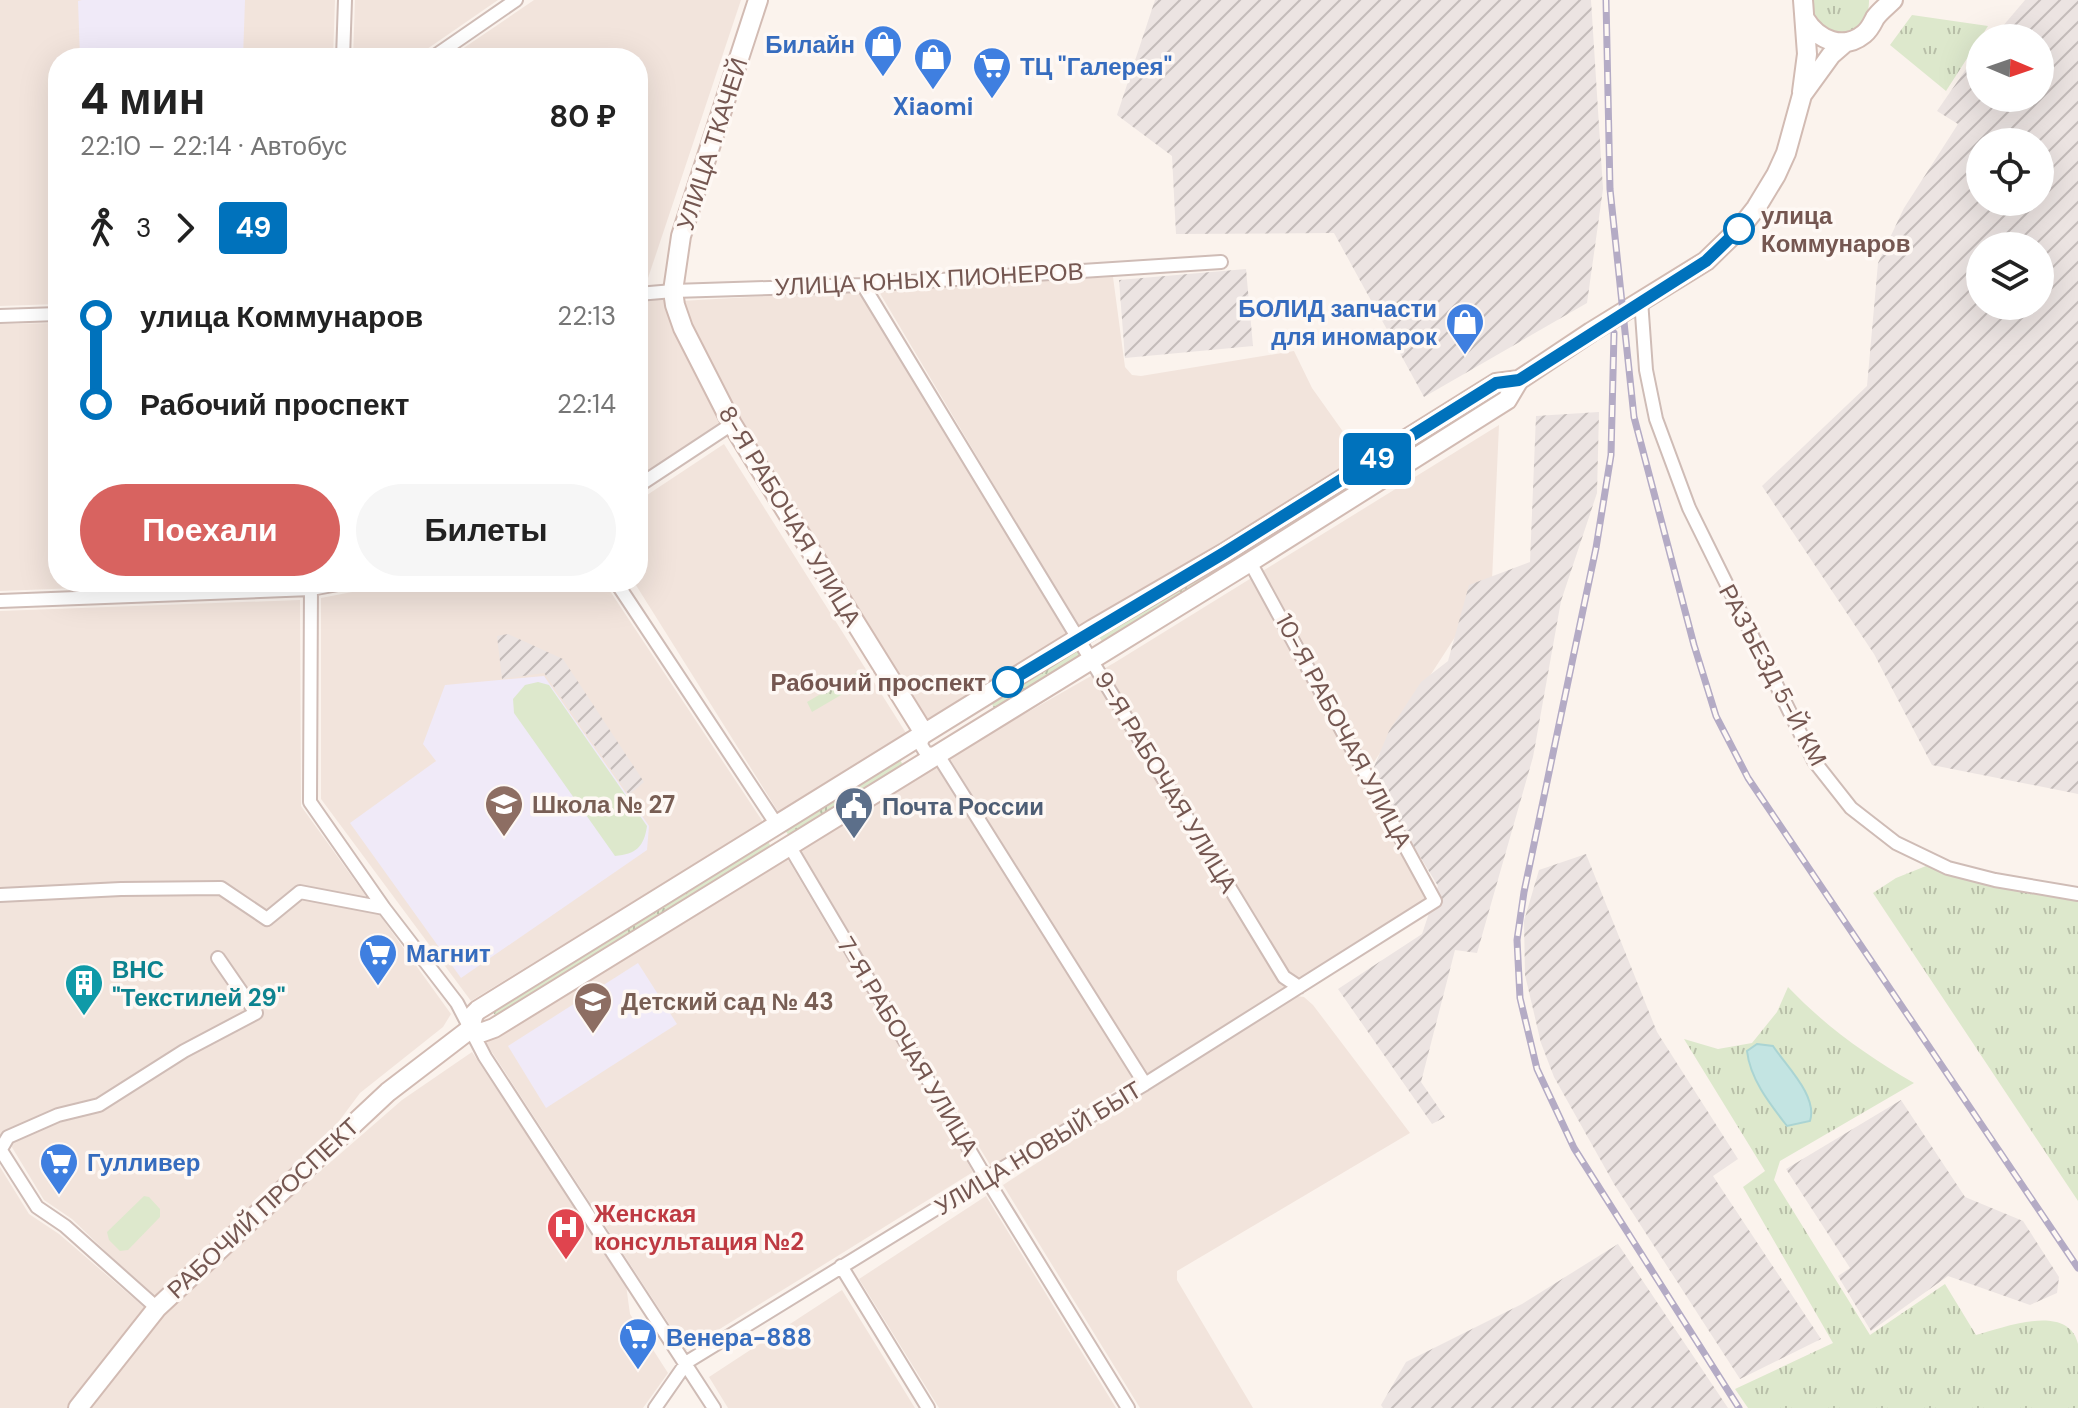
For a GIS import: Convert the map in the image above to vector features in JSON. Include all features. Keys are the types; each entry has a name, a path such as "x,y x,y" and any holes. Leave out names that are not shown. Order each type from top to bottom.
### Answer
{"street":[{"path":"343,48 345,0"},
{"path":"446,48 516,0"},
{"name":"УЛИЦА ТКАЧЕЙ","path":"673,291 681,236 758,0"},
{"path":"1802,95 1807,54 1803,0"},
{"name":"РАБОЧИЙ ПРОСПЕКТ","path":"469,1030 483,1032 494,1028 1250,562 1507,400 1519,380 1706,261 1756,208 1786,153 1802,95 1831,55 1846,42 1864,34 1877,8 1893,0"},
{"path":"1805,19 1820,37 1833,42 1846,42"},
{"name":"УЛИЦА ЮНЫХ ПИОНЕРОВ","path":"648,293 863,285 1221,262"},
{"name":"9-Я РАБОЧАЯ УЛИЦА","path":"863,285 1284,977 1299,987"},
{"name":"8-Я РАБОЧАЯ УЛИЦА","path":"673,291 683,328 732,424 930,730"},
{"name":"РАЗЪЕЗД 5-Й КМ","path":"1641,300 1646,370 1656,419 1684,493 1731,596 1814,761 1851,808 1896,843 1948,868 1995,880 2078,894"},
{"path":"0,316 48,314"},
{"name":"РАБОЧИЙ ПРОСПЕКТ","path":"78,1408 157,1308 388,1092 469,1030 478,1010 1496,383 1519,380"},
{"path":"648,479 732,424"},
{"name":"10-Я РАБОЧАЯ УЛИЦА","path":"1250,562 1435,901"},
{"path":"0,601 187,592"},
{"path":"311,592 310,802 384,908 457,1003 469,1030 714,1408"},
{"path":"623,592 777,825"},
{"path":"950,728 955,735 945,751 926,753 921,745 930,730 950,728"},
{"path":"945,751 1145,1084"},
{"name":"7-Я РАБОЧАЯ УЛИЦА","path":"790,847 986,1178 1128,1408"},
{"path":"0,895 221,888 267,919 300,892 384,908"},
{"name":"УЛИЦА НОВЫЙ БЫТ","path":"655,1408 687,1362 1145,1084 1435,901"},
{"path":"157,1308 65,1226 37,1207 1,1149 8,1137 58,1115 99,1105 184,1051 256,1013 218,958"},
{"path":"841,1266 928,1408"}],"shaded area":[{"path":"0,0 335,0 333,48 48,48 48,304 0,306"},
{"path":"245,0 243,48 80,48 78,1"},
{"path":"355,0 498,0 428,48 353,48"},
{"path":"534,0 741,0 648,278 648,48 464,48"},
{"path":"1155,0 1591,0 1603,189 1587,303 1424,397 1334,233 1176,234 1172,156 1117,115"},
{"path":"2025,0 2078,0 2078,794 1932,765 1874,654 1762,486 1867,386 1878,263 1904,208 1958,124 1937,111 1966,69 1966,112 2054,112 2054,24 2005,24"},
{"path":"1246,269 1253,346 1125,358 1119,280"},
{"path":"1113,277 1125,367 1132,375 1294,351 1312,388 1361,457 1079,628 878,290"},
{"path":"859,291 1068,634 927,719 705,362 681,301"},
{"path":"666,298 725,420 648,472 648,300"},
{"path":"48,323 48,589 0,591 0,324"},
{"path":"1599,412 1597,493 1561,601 1533,757 1477,953 1455,950 1421,1082 1445,1117 1432,1124 1338,989 1422,934 1438,886 1402,827 1374,767 1389,731 1421,682 1448,661 1469,585 1530,562 1536,416"},
{"path":"1499,425 1492,580 1367,773 1431,898 1153,1072 1146,1073 1139,1068 949,757 1114,663"},
{"path":"724,444 906,733 779,813 640,592 648,592 648,494"},
{"path":"352,592 611,592 763,822 471,1001 321,799 321,598"},
{"path":"300,600 301,806 451,1014 443,1027 360,1093 325,1140 156,1300 72,1219 44,1200 10,1144 0,1138 0,611"},
{"path":"508,634 563,659 644,782 629,795 544,673 502,679 497,636"},
{"name":"Школа № 27","path":"544,676 649,826 647,850 461,978 350,823 436,761 423,744 445,685"},
{"path":"937,764 1135,1078 992,1168 799,852"},
{"path":"1586,854 1657,1032 1738,1159 1713,1176 1821,1339 1740,1379 1614,1184 1554,1077 1541,1043 1525,975 1524,921 1539,870"},
{"path":"787,858 973,1172 686,1350 486,1043"},
{"name":"Детский сад № 43","path":"638,963 677,1024 546,1108 508,1046"},
{"path":"1296,996 1304,997 1313,1005 1410,1133 1177,1271 1177,1280 1253,1408 1140,1408 1003,1185"},
{"path":"472,1052 626,1285 630,1314 668,1373 643,1408 91,1408 114,1373 152,1327 271,1214 402,1100"},
{"path":"1901,1100 1965,1197 2023,1221 2059,1277 2057,1293 2030,1305 1948,1276 1871,1331 1838,1276 1850,1268 1786,1169"},
{"path":"0,1167 29,1214 59,1234 145,1308 67,1408 0,1408"},
{"path":"986,1196 1116,1408 939,1408 859,1279"},
{"path":"1618,1244 1728,1408 1383,1408 1381,1405 1406,1362 1522,1304"},
{"path":"842,1290 915,1408 728,1408 709,1377"}],"green space":[{"path":"1813,0 1869,0 1867,14 1860,24 1840,32 1821,24 1815,14"},
{"path":"1912,15 1974,24 1966,24 1966,60 1946,91 1890,45"},
{"path":"1402,450 1406,457 1103,643 1098,635"},
{"path":"1077,649 1082,656 995,710 991,702"},
{"path":"860,671 865,681 812,712 807,702"},
{"path":"538,682 549,685 647,826 644,839 634,851 615,856 514,713 513,699 525,685"},
{"path":"899,758 903,765 789,836 785,830"},
{"path":"767,840 772,848 496,1017 491,1009"},
{"path":"1926,866 2078,899 2078,1201 1873,893 1896,878"},
{"path":"1788,987 1847,1040 1914,1083 1780,1161 1774,1180 1870,1335 1945,1284 1976,1335 2033,1321 2062,1324 2072,1331 2078,1344 2078,1408 1748,1408 1735,1389 1833,1343 1743,1187 1765,1171 1684,1039 1718,1049 1752,1043 1777,1012"},
{"path":"144,1196 160,1209 160,1217 128,1250 120,1251 109,1240 107,1232"}],"water":[{"path":"1757,1044 1773,1046 1799,1082 1809,1102 1810,1121 1787,1126 1768,1100 1756,1081 1747,1051"}],"railway":[{"path":"1606,0 1610,189 1634,417 1694,645 1716,716 1748,778 2078,1268"},
{"path":"1614,333 1611,455 1596,548 1524,892 1517,940 1520,998 1537,1069 1574,1148 1739,1408"}],"bus line":[{"name":"49","path":"1008,682 1371,463 1496,383 1519,380 1706,261 1739,229"}],"place":[{"name":"Билайн","path":"883,78"},
{"name":"Xiaomi","path":"933,91"},
{"name":"ТЦ \"Галерея\"","path":"992,100"},
{"name":"улица Коммунаров","path":"1739,229"},
{"name":"БОЛИД запчасти для иномарок","path":"1465,356"},
{"name":"Рабочий проспект","path":"1008,682"},
{"name":"Школа № 27","path":"504,838"},
{"name":"Почта России","path":"854,840"},
{"name":"Магнит","path":"378,987"},
{"name":"ВНС \"Текстилей 29\"","path":"84,1017"},
{"name":"Детский сад № 43","path":"593,1035"},
{"name":"Гулливер","path":"59,1196"},
{"name":"Женская консультация №2","path":"566,1261"},
{"name":"Венера-888","path":"638,1371"}]}
